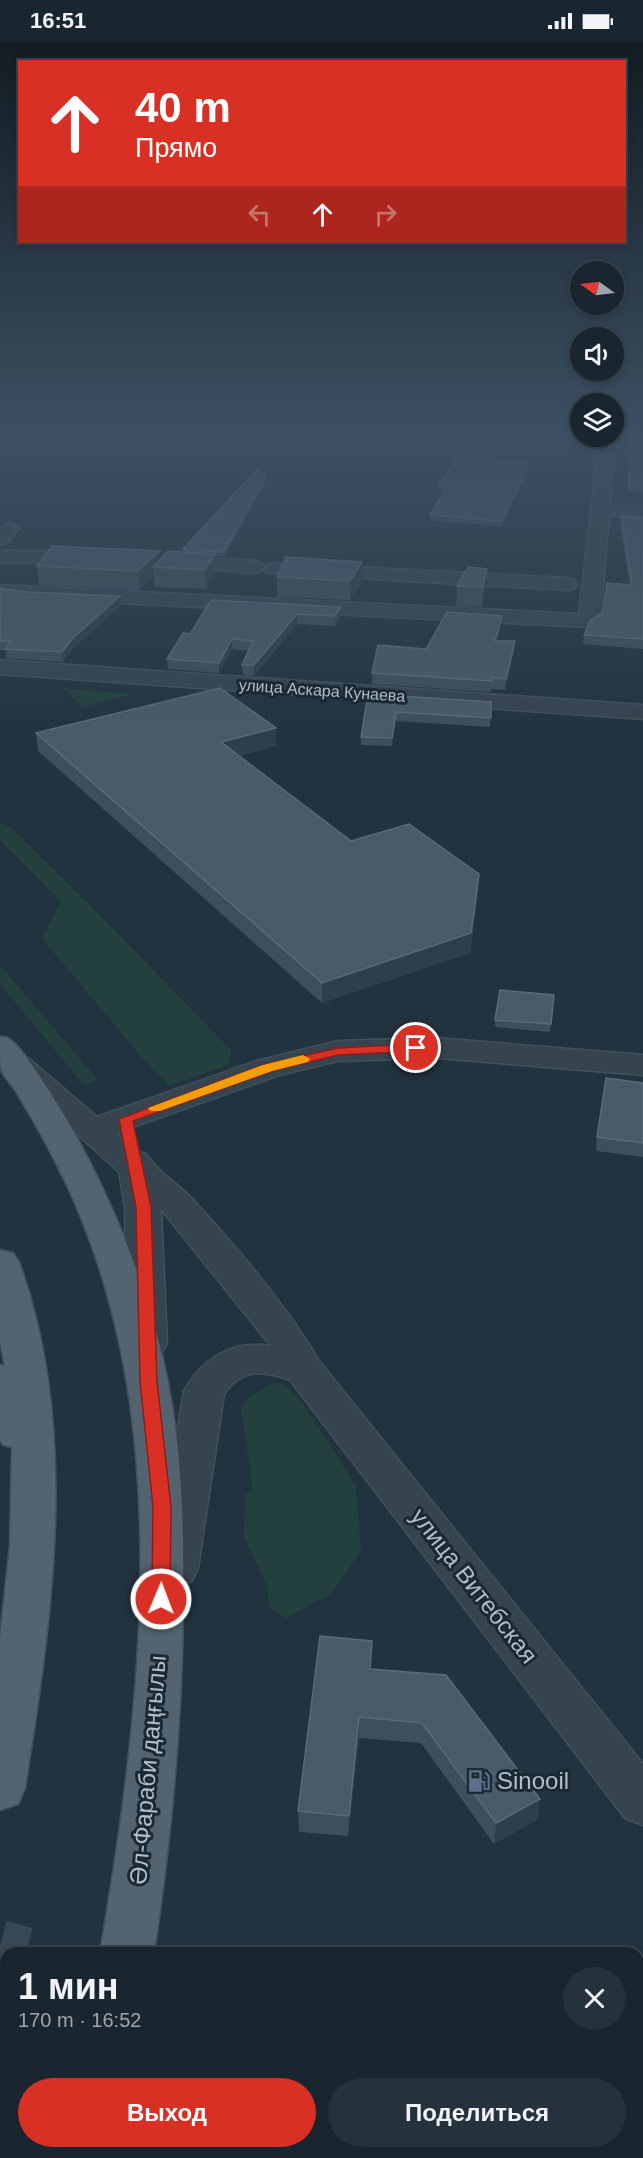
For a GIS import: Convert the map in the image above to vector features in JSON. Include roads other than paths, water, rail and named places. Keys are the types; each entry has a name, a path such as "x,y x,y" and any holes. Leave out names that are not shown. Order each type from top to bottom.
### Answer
{"main road":[{"name":"Әл-Фараби даңғылы","path":"5,1052 68,1151 115,1256 148,1381 162,1507 160,1668 140,1874 128,1947"},
{"path":"0,1262 6,1279 29,1399 34,1517 20,1671 0,1788"},
{"path":"0,1379 18,1431 34,1517"}],"street":[{"path":"0,591 589,621 598,539"},
{"path":"0,557 107,558"},
{"path":"152,561 254,567"},
{"path":"274,569 567,584"},
{"path":"500,616 507,581"},
{"path":"528,618 541,583"},
{"name":"улица Аскара Кунаева","path":"0,667 643,712"},
{"path":"110,1125 268,1068 338,1052 436,1048 643,1065"},
{"path":"5,1052 110,1125 136,1168 143,1207 148,1381"},
{"name":"улица Витебская","path":"136,1168 181,1208 285,1336 304,1370 643,1802"},
{"path":"160,1668 204,1391 215,1372 236,1361 256,1356 276,1359 304,1370"}],"place":[{"name":"Sinooil","path":"479,1781"}]}
